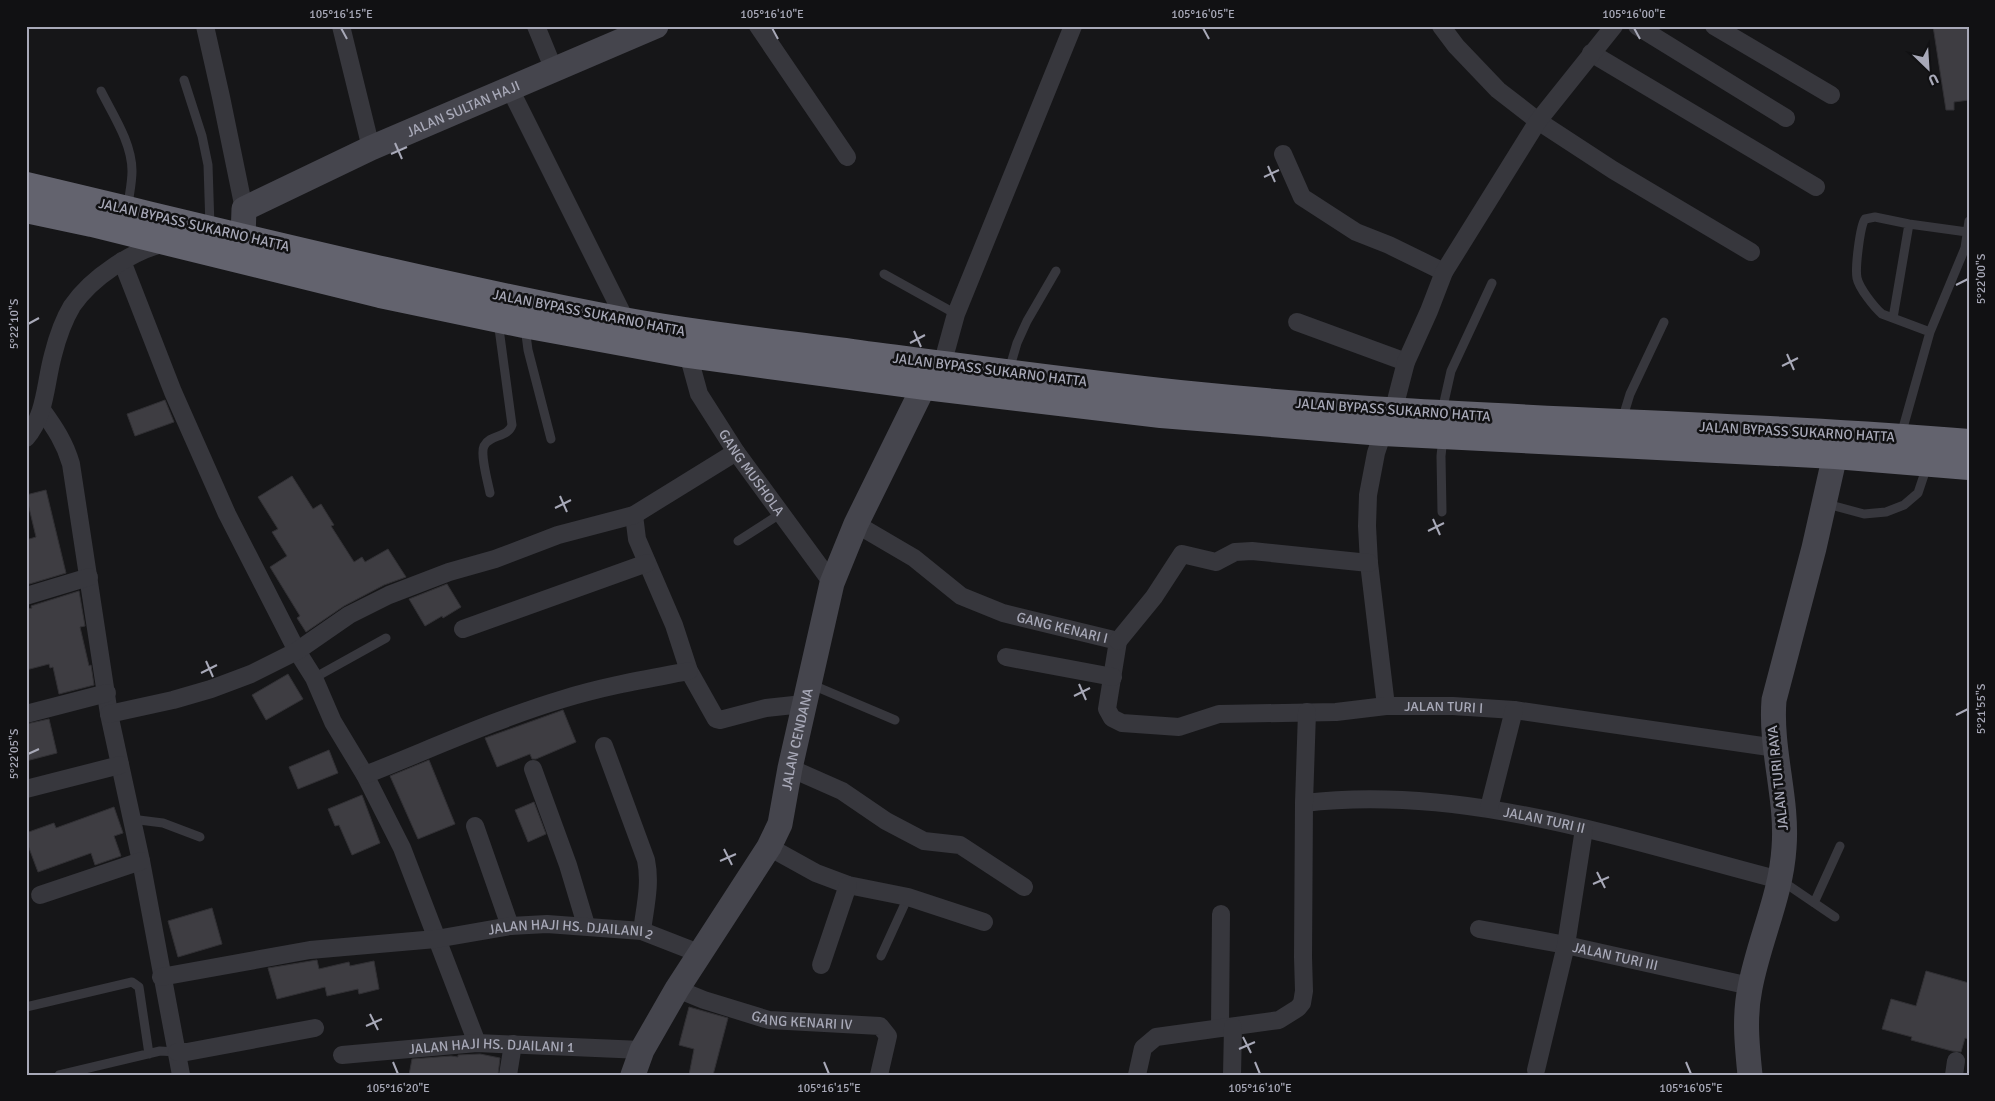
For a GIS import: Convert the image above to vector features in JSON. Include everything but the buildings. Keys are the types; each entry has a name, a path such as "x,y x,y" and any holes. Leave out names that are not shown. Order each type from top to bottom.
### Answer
{"highway":[{"name":"JALAN BYPASS SUKARNO HATTA","path":"26,186 243,237 498,307 524,324 688,354 924,386 1161,414 1442,425 1969,466"},
{"name":"JALAN BYPASS SUKARNO HATTA","path":"26,209 92,223 166,243 380,294 626,321 700,333 1008,374 1202,396 1388,422"},
{"name":"JALAN BYPASS SUKARNO HATTA","path":"1442,425 1621,422 1827,432 1969,443"}],"street":[{"path":"205,26 244,209 243,237"},
{"path":"341,26 371,148"},
{"path":"536,26 554,70"},
{"name":"JALAN SULTAN HAJI","path":"244,209 371,148 656,26"},
{"path":"758,26 847,157"},
{"path":"942,365 956,314 1073,26"},
{"path":"1441,26 1456,46 1498,90 1538,121 1613,170 1751,252"},
{"name":"JALAN TURI I","path":"1614,26 1538,121 1444,272 1406,362 1388,422 1376,453 1368,494 1369,563 1386,706 1453,706 1514,710 1776,748"},
{"path":"1637,26 1786,118"},
{"path":"1714,26 1830,95"},
{"path":"1591,53 1816,187"},
{"path":"510,89 626,321"},
{"path":"1283,154 1302,197 1356,232 1389,245 1444,272"},
{"path":"26,438 32,431 42,410 53,356 62,325 73,306 86,290 122,261 146,248 166,243"},
{"path":"122,261 173,392 227,514 297,651 314,678 333,722 366,775 402,848 477,1043"},
{"path":"1297,322 1406,362"},
{"name":"GANG MUSHOLA","path":"688,354 699,394 736,452 832,583"},
{"name":"JALAN CENDANA","path":"633,1075 642,1050 676,989 701,954 770,847 780,824 790,768 832,583 856,524 924,386"},
{"path":"42,410 58,432 67,449 89,577 109,714 140,861 181,1075"},
{"path":"109,714 173,700 211,689 251,674 297,651 349,615 389,595 449,572 495,559 558,535 634,515 736,452"},
{"name":"JALAN TURI RAYA","path":"1750,1075 1746,1028 1750,986 1780,880 1785,829 1772,724 1774,700 1825,504 1835,455"},
{"path":"634,515 637,539 674,624 689,670 710,710 718,720 766,708 807,694"},
{"name":"GANG KENARI I","path":"856,524 914,558 961,596 1003,613 1118,641 1107,709 1112,718 1122,723 1178,727 1219,714 1336,712 1386,706"},
{"path":"1118,641 1154,597 1182,554 1213,562 1236,552 1252,551 1369,563"},
{"path":"463,629 647,563"},
{"path":"26,596 89,577"},
{"path":"1006,657 1113,677"},
{"path":"366,775 476,729 565,698 609,686 689,670"},
{"path":"26,714 107,693"},
{"path":"1489,808 1514,710"},
{"path":"1136,1075 1143,1048 1152,1040 1162,1036 1279,1020 1292,1014 1302,1003 1304,991 1304,803 1307,712"},
{"path":"604,746 647,866 649,884 642,931"},
{"path":"26,788 120,765"},
{"path":"790,768 842,791 886,821 924,840 960,845 1024,887"},
{"path":"534,769 568,865 586,925"},
{"name":"JALAN TURI II","path":"1304,803 1339,799 1376,798 1417,800 1489,808 1584,829 1780,880"},
{"path":"476,826 510,926"},
{"path":"1536,1070 1566,945 1584,829"},
{"path":"770,847 816,874 848,885 908,897 984,922"},
{"path":"40,895 140,861"},
{"path":"821,965 848,885"},
{"path":"1221,914 1227,1027 1232,1075"},
{"name":"JALAN HAJI HS. DJAILANI 2","path":"161,977 310,950 436,939 510,926 547,924 586,925 642,931 701,954"},
{"name":"JALAN TURI III","path":"1479,929 1566,945 1750,986"},
{"name":"GANG KENARI IV","path":"676,989 704,1000 769,1020 880,1026 888,1036 879,1075"},
{"path":"176,1052 188,1052 316,1028"},
{"name":"JALAN HAJI HS. DJAILANI 1","path":"342,1055 477,1043 642,1050"},
{"path":"508,1075 513,1044"}],"lane":[{"path":"184,80 202,136 208,165 210,229"},
{"path":"101,91 124,139 131,162 132,172 128,210"},
{"path":"1930,332 1882,314 1875,308 1857,279 1861,227 1864,220 1871,217 1967,232"},
{"path":"1900,438 1930,332 1967,248 1969,221"},
{"path":"1893,318 1909,224"},
{"path":"1008,374 1016,343 1056,271"},
{"path":"884,274 956,314"},
{"path":"1442,512 1442,425 1452,372 1492,283"},
{"path":"490,493 483,452 484,445 490,440 509,432 512,425 498,307"},
{"path":"1621,422 1630,394 1664,322"},
{"path":"524,324 528,350 551,439"},
{"path":"1825,504 1864,514 1886,512 1904,504 1918,493 1928,463"},
{"path":"738,541 780,514"},
{"path":"314,678 386,638"},
{"path":"807,694 895,720"},
{"path":"131,819 163,823 200,837"},
{"path":"1814,904 1840,846"},
{"path":"1780,880 1835,917"},
{"path":"881,956 908,897"},
{"path":"26,1007 132,982 135,983 139,987 149,1054"},
{"path":"59,1075 149,1054 176,1052"}]}
